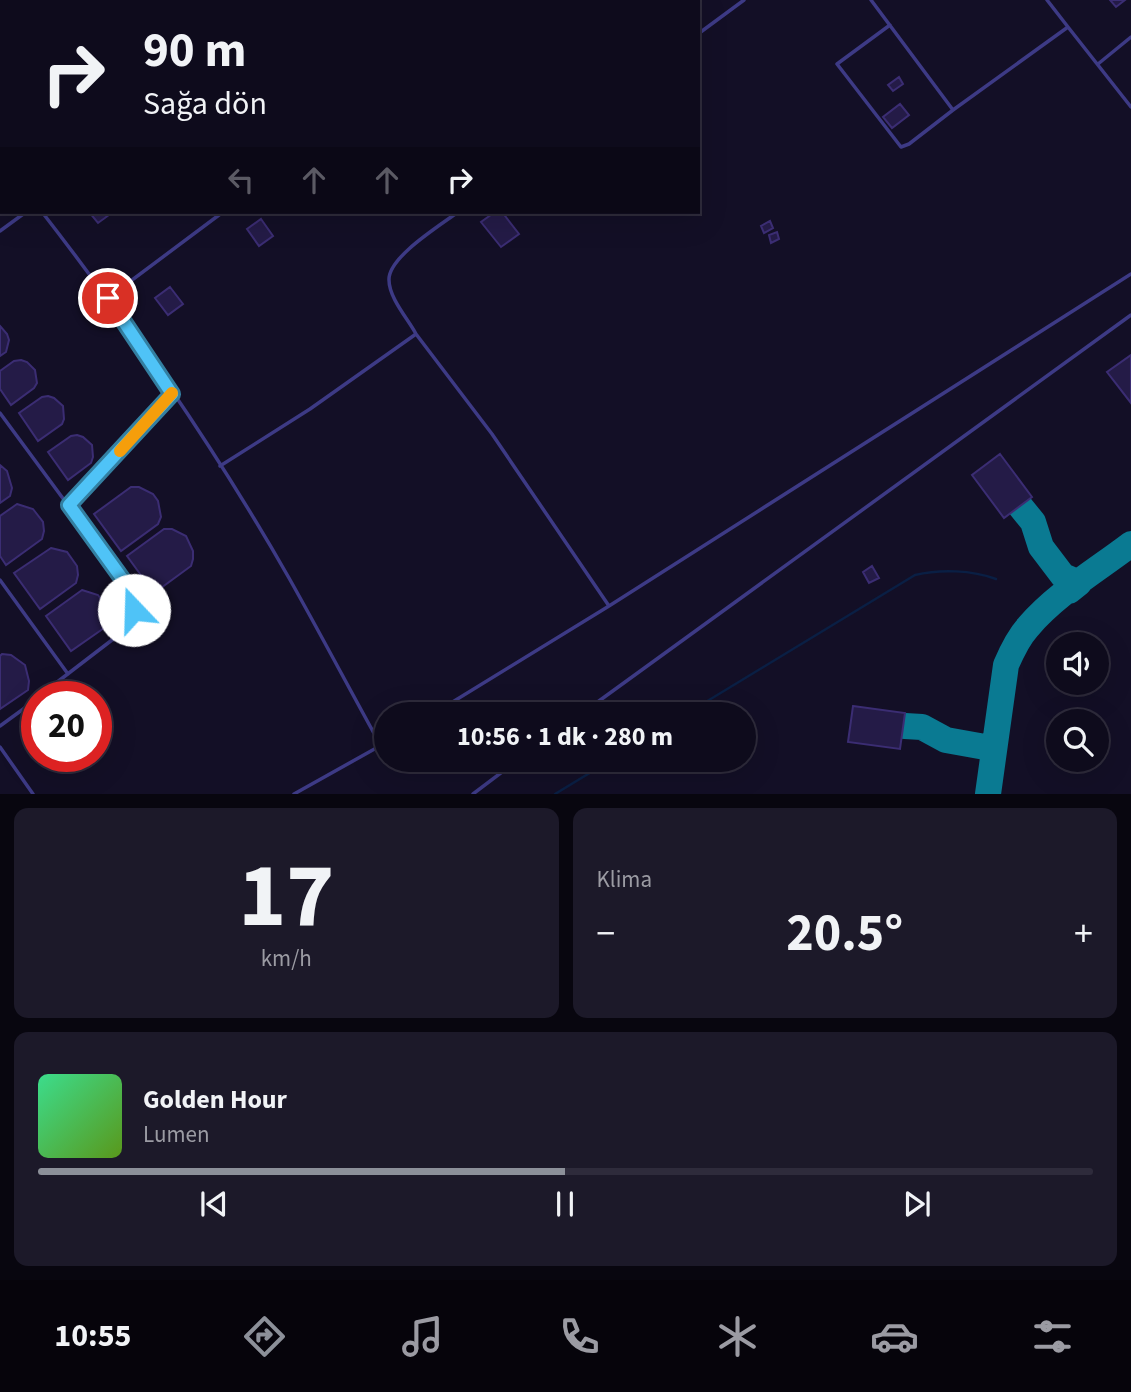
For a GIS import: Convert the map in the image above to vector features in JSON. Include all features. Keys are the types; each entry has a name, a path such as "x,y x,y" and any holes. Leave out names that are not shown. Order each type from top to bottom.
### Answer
{"lane":[{"path":"700,33 744,0"},
{"path":"871,0 953,110"},
{"path":"1047,0 1131,107"},
{"path":"890,25 837,64 901,147 909,144 1068,27"},
{"path":"1098,64 1131,37"},
{"path":"0,232 23,214"},
{"path":"44,214 108,298 220,466 288,576 374,733"},
{"path":"108,298 220,214"},
{"path":"455,214 400,257 389,280 393,294 416,334 492,434 609,606"},
{"path":"453,702 609,606 1131,274"},
{"path":"597,702 1131,315"},
{"path":"220,466 310,409 416,334"},
{"path":"69,505 172,394"},
{"path":"0,413 126,584 134,610 125,630 59,681"},
{"path":"0,580 68,674"},
{"path":"0,726 21,711"},
{"path":"0,747 33,793"},
{"path":"294,793 374,750"},
{"path":"473,793 502,772"}],"building":[{"path":"1110,0 1125,0 1116,7"},
{"path":"899,77 903,84 893,91 888,85"},
{"path":"900,104 909,115 892,128 883,117"},
{"path":"91,214 110,214 98,223"},
{"path":"492,214 504,214 519,234 501,247 481,222"},
{"path":"261,219 273,236 259,246 247,229"},
{"path":"770,221 773,228 764,233 761,226"},
{"path":"777,232 779,239 771,243 769,235"},
{"path":"170,287 183,304 168,315 155,298"},
{"path":"0,326 9,340 6,352 0,356"},
{"path":"1131,355 1131,403 1107,372"},
{"path":"21,360 35,370 37,383 11,405 0,389 0,371 14,361"},
{"path":"48,396 63,406 64,419 62,424 38,441 19,413 42,397"},
{"path":"77,435 92,445 93,457 91,463 68,480 48,452 71,436"},
{"path":"1000,454 1032,497 1004,518 972,475"},
{"path":"0,465 7,471 12,488 10,496 0,503"},
{"path":"131,487 139,487 153,494 158,501 161,517 158,524 121,551 94,514"},
{"path":"17,504 33,509 43,522 44,531 42,539 6,565 0,556 0,516"},
{"path":"164,529 172,529 186,536 193,551 193,559 191,566 154,593 127,556"},
{"path":"51,548 67,552 77,566 78,575 76,583 40,609 14,573"},
{"path":"872,566 879,578 869,583 863,572"},
{"path":"82,590 98,595 108,609 109,618 107,626 71,651 46,616"},
{"path":"11,655 25,665 29,681 21,681 21,695 0,709 0,656"},
{"path":"853,706 905,713 900,749 848,742"}],"waterway":[{"path":"706,702 915,575 956,571 996,579"},
{"path":"555,794 591,772"}],"taxiway":[{"path":"1020,506 1033,522 1041,547 1063,576 1079,583 1069,591"},
{"path":"988,794 1006,665 1021,636 1051,604 1131,544"},
{"path":"905,726 922,727 946,740 985,747"}],"slow traffic":[{"path":"120,451 172,393"}],"route":[{"path":"108,298 172,394 69,505 126,584 134,610"}]}
